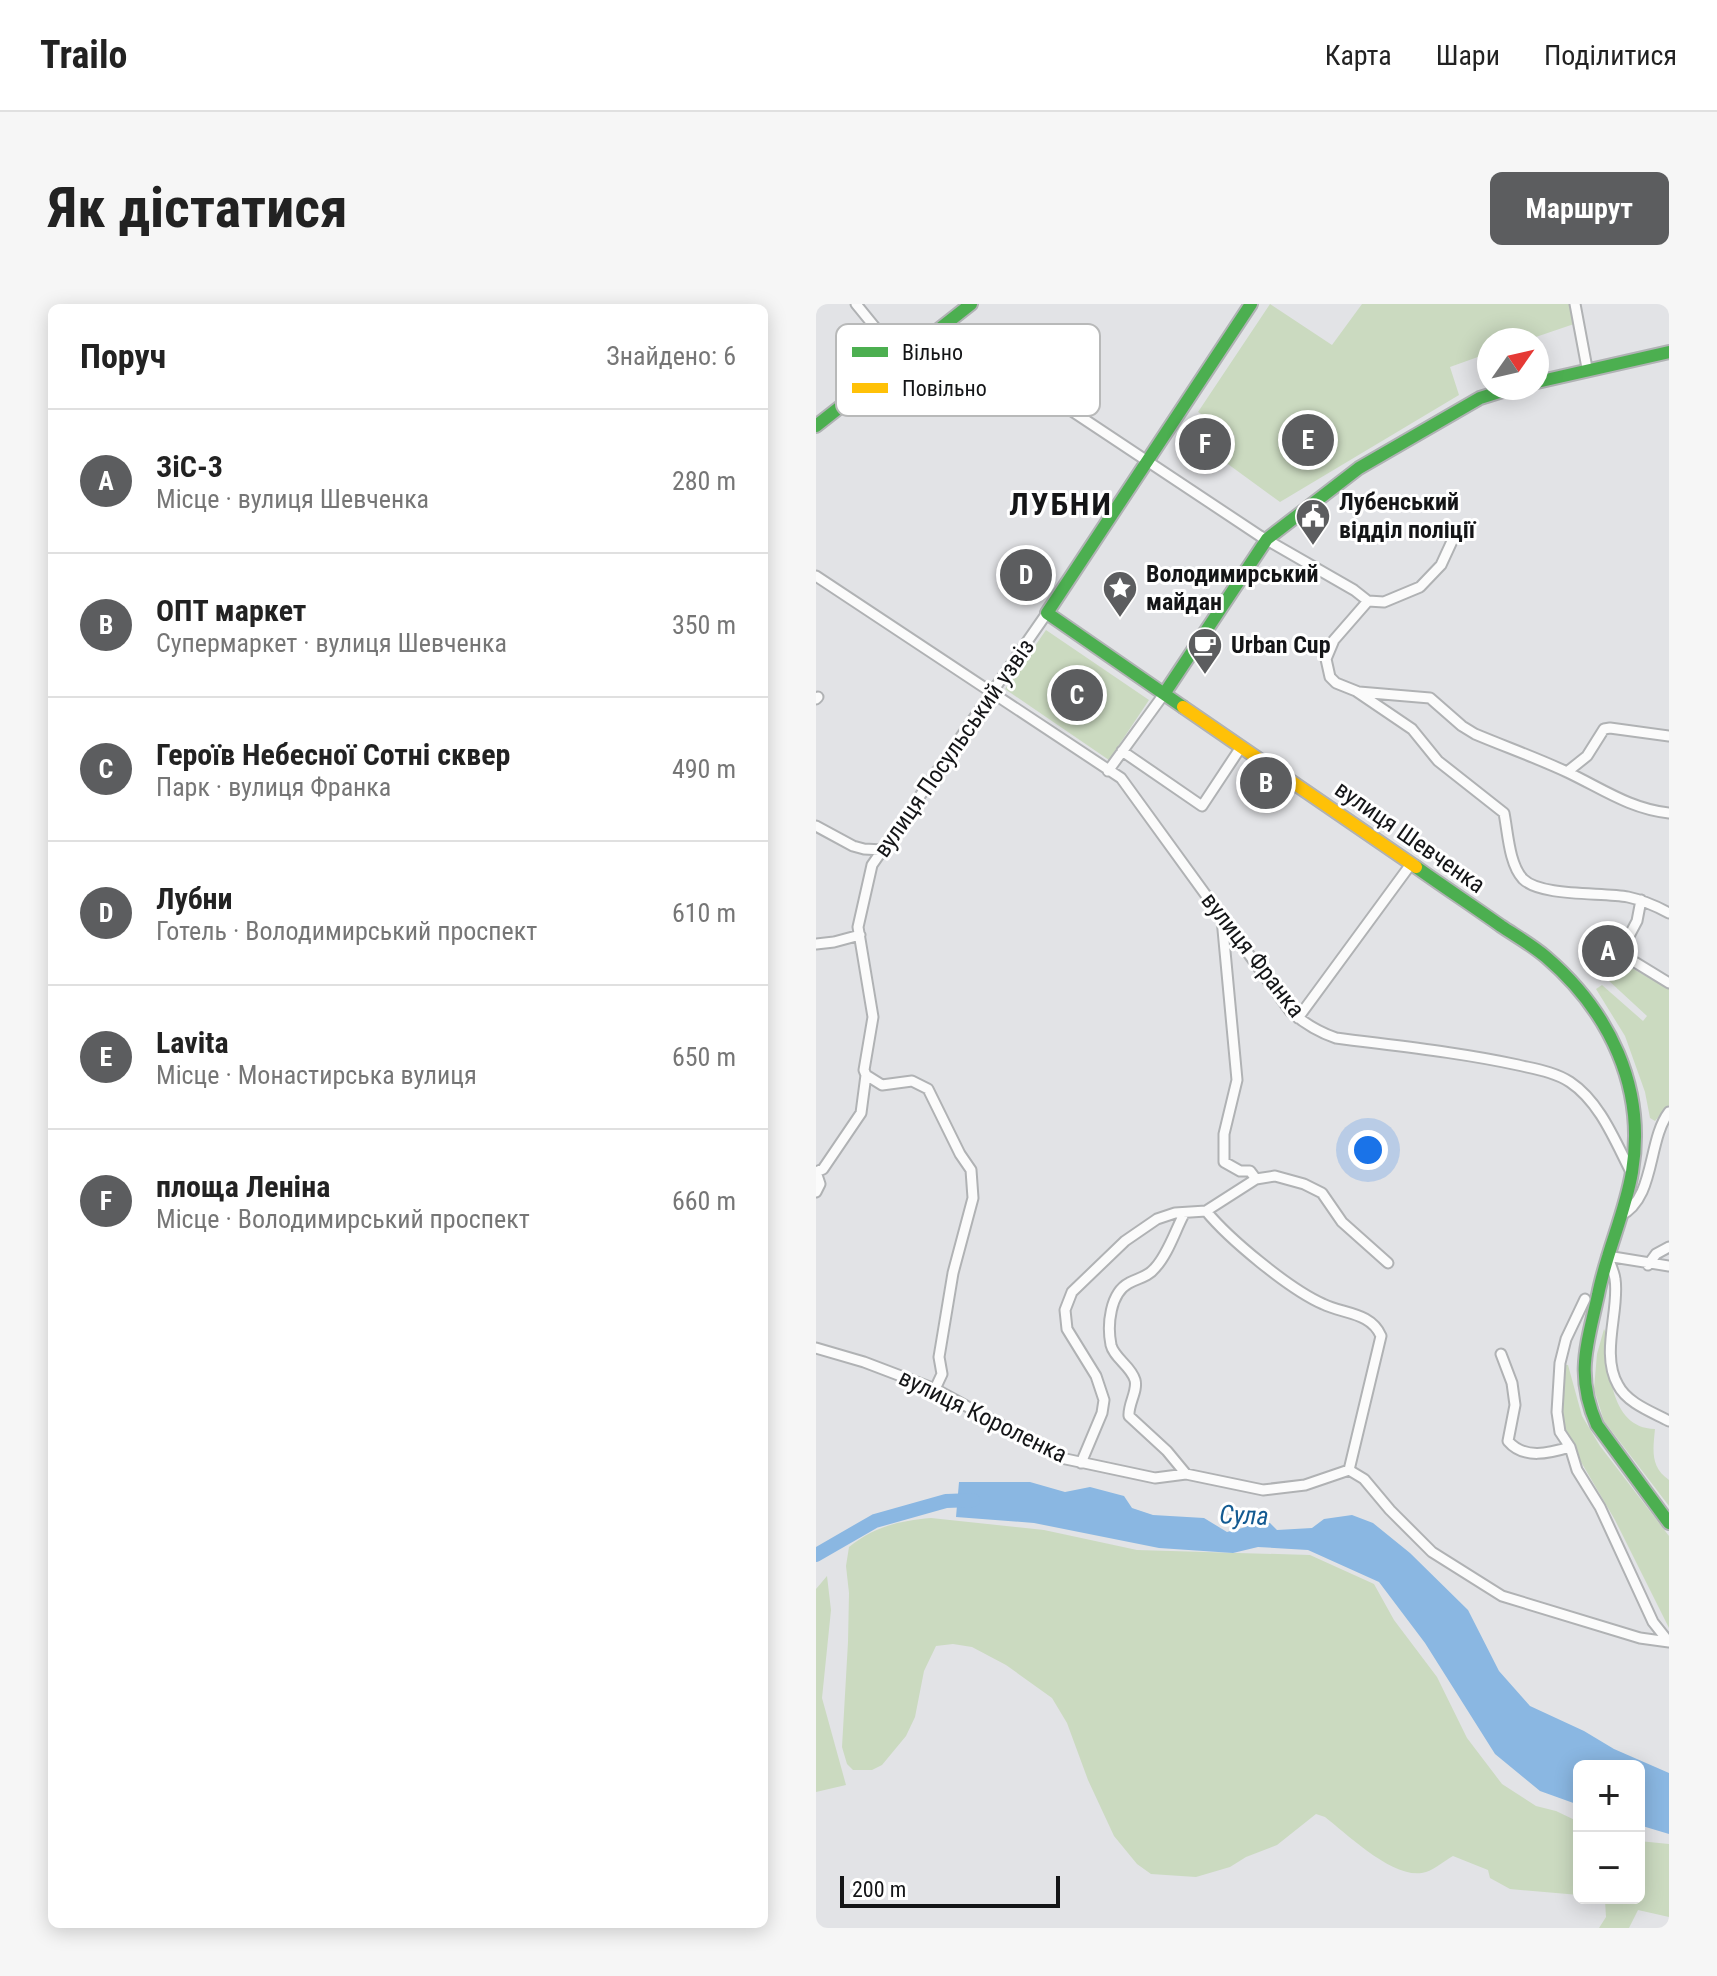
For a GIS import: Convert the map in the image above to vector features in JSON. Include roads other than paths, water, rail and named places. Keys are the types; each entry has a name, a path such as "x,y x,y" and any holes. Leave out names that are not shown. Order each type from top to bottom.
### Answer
{"main road":[{"path":"946,324 971,304"},
{"path":"1047,613 1251,304"},
{"path":"1549,379 1669,352"},
{"path":"1164,694 1267,539 1359,468 1477,400"},
{"path":"816,426 836,410"},
{"name":"вулиця Шевченка","path":"1047,613 1545,956 1568,977 1594,1009 1624,1060 1634,1093 1636,1139 1632,1173 1583,1352 1585,1397 1597,1425 1669,1523"}],"street":[{"path":"856,304 872,324"},
{"path":"1575,304 1587,368"},
{"path":"1078,416 1368,601 1384,602 1420,587 1441,565 1453,539"},
{"name":"вулиця Франка","path":"816,576 1121,778 1298,1018 1318,1032 1336,1038 1484,1058 1547,1072 1569,1081 1602,1117 1632,1173"},
{"path":"1368,601 1334,640 1326,659 1328,673 1333,680 1356,691 1412,729 1438,761 1504,813 1515,865 1527,882 1572,893 1641,900 1669,913"},
{"name":"вулиця Посульський узвіз","path":"816,1172 823,1169 836,1152 861,1113 873,1017 858,927 872,865 1047,613"},
{"path":"1356,691 1430,698 1475,734 1567,772 1616,799 1649,811 1669,813"},
{"path":"1108,771 1164,694"},
{"path":"1567,772 1587,756 1604,729 1669,736"},
{"path":"1122,751 1202,806 1241,747"},
{"path":"816,826 853,846 883,850"},
{"path":"1298,1018 1411,864"},
{"path":"1641,900 1637,921 1620,953 1669,983"},
{"path":"1222,917 1237,1080 1224,1134 1224,1162 1240,1171 1250,1171 1256,1179"},
{"path":"816,944 860,935"},
{"path":"866,1075 882,1085 912,1081 928,1089 971,1170 973,1198 953,1273 939,1357 942,1374 935,1389"},
{"path":"1620,1216 1632,1211 1658,1132 1669,1112"},
{"path":"816,1172 820,1184 816,1192"},
{"path":"1081,1463 1102,1413 1104,1400 1096,1376 1067,1329 1067,1300 1125,1241 1157,1219 1175,1213 1206,1211 1256,1179 1275,1176 1322,1193 1342,1222 1388,1263"},
{"path":"1206,1211 1245,1249 1311,1297 1323,1305 1369,1320 1378,1330 1381,1336 1349,1470 1364,1479 1432,1552 1502,1596 1640,1638 1668,1642"},
{"path":"1184,1214 1157,1266 1147,1275 1129,1283 1115,1298 1111,1345 1135,1379 1136,1386 1128,1407 1129,1416 1167,1451 1186,1474"},
{"path":"1648,1265 1656,1254 1669,1247"},
{"path":"1607,1256 1669,1266"},
{"path":"1607,1256 1615,1277 1610,1330 1616,1384 1633,1401 1669,1421"},
{"path":"1585,1299 1566,1339 1558,1376 1560,1432 1570,1447 1577,1470 1600,1507 1653,1622 1668,1642"},
{"name":"вулиця Короленка","path":"816,1348 935,1389 1061,1458 1081,1463 1155,1478 1186,1474 1206,1476 1243,1487 1275,1489 1305,1485 1349,1470"},
{"path":"1501,1354 1512,1383 1515,1405 1508,1441 1521,1452 1531,1453 1550,1453 1570,1447"}],"water":[{"path":"959,1482 1030,1482 1065,1492 1090,1487 1124,1496 1132,1508 1153,1515 1204,1518 1227,1532 1246,1527 1251,1521 1270,1523 1277,1530 1312,1528 1324,1519 1352,1515 1373,1523 1410,1553 1468,1610 1499,1671 1530,1706 1639,1760 1573,1760 1573,1803 1540,1791 1495,1754 1425,1643 1379,1582 1308,1550 1258,1547 1233,1553 1159,1548 1034,1523 956,1517"},
{"path":"1645,1763 1669,1773 1669,1834 1645,1827"}],"waterway":[{"name":"Сула","path":"816,1555 875,1521 946,1501 973,1500"}],"place":[{"name":"Lavita","path":"1308,440"},
{"name":"площа Леніна","path":"1205,444"},
{"name":"Лубенський відділ поліції","path":"1313,547"},
{"name":"Лубни","path":"1026,575"},
{"name":"Володимирський майдан","path":"1120,619"},
{"name":"Urban Cup","path":"1205,676"},
{"name":"Героїв Небесної Сотні сквер","path":"1077,695"},
{"name":"ОПТ маркет","path":"1266,783"},
{"name":"ЗіС-3","path":"1608,951"}],"district":[{"name":"ЛУБНИ","path":"1061,504"}]}
